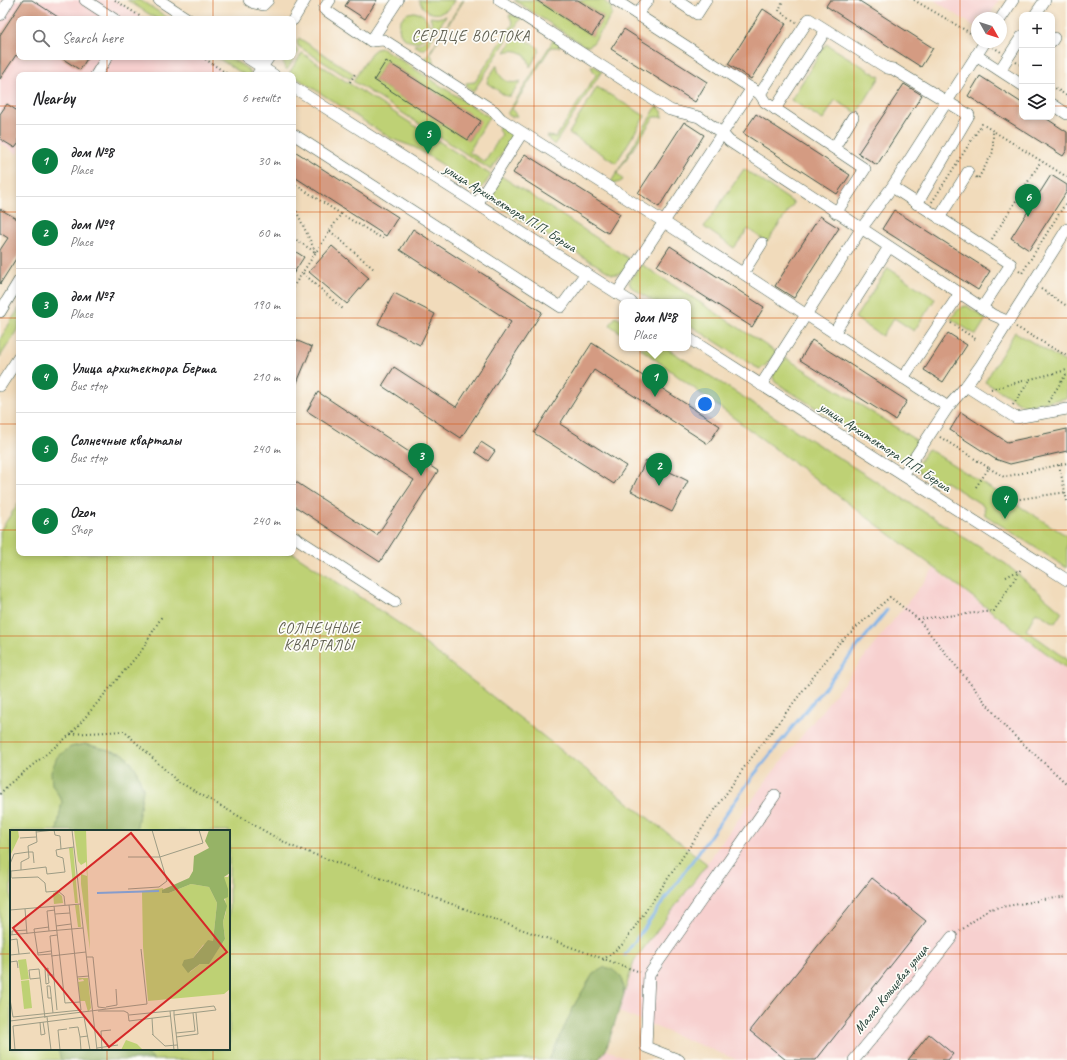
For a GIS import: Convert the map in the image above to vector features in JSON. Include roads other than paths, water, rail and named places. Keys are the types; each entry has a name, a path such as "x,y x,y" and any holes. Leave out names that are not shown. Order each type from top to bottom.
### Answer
{"street":[{"path":"0,15 9,0"},
{"path":"86,0 110,16"},
{"path":"160,0 184,16"},
{"path":"249,0 263,5 268,0"},
{"path":"295,16 305,0"},
{"path":"330,0 324,9 371,40 384,40 494,111 501,119 522,133 664,222 948,407"},
{"path":"371,40 398,0"},
{"path":"499,0 670,110 698,117 722,133 728,141 836,213 982,308 1007,322"},
{"path":"615,0 756,91 765,102 865,168 836,213"},
{"path":"637,14 648,0"},
{"path":"676,0 698,14 706,0"},
{"path":"1005,12 1013,0"},
{"path":"1037,12 1045,0"},
{"path":"617,293 722,133 756,91 809,19 887,68 893,69 970,116 918,204"},
{"path":"775,109 826,30"},
{"path":"1000,70 1019,41"},
{"path":"761,385 861,229 892,187 980,48"},
{"path":"976,55 1021,84"},
{"path":"98,72 105,60"},
{"path":"249,60 260,71 267,60"},
{"name":"улица Архитектора П.П. Берша","path":"296,89 626,299"},
{"path":"1055,106 1067,114"},
{"path":"834,148 853,117"},
{"path":"477,204 522,133"},
{"path":"296,136 561,307 586,273"},
{"path":"939,218 968,172"},
{"path":"892,187 1011,264 982,308"},
{"path":"903,475 948,407 966,386 1067,229"},
{"path":"743,274 762,243"},
{"path":"834,333 888,247"},
{"path":"0,312 16,286"},
{"path":"903,378 960,293"},
{"name":"улица Архитектора П.П. Берша","path":"691,340 1067,580"},
{"path":"0,386 16,362"},
{"path":"966,386 1016,418 1067,408"},
{"path":"296,538 395,602"},
{"path":"679,1060 646,1047 649,975 775,795"},
{"name":"Малая Кольцевая улица","path":"854,1060 952,937"}],"waterway":[{"path":"625,955 753,776 887,610"}],"place":[{"name":"Солнечные кварталы","path":"428,154"},
{"name":"Ozon","path":"1028,217"},
{"name":"дом №8","path":"655,397"},
{"name":"дом №7","path":"421,476"},
{"name":"дом №9","path":"659,486"},
{"name":"Улица архитектора Берша","path":"1005,519"}],"district":[{"name":"СЕРДЦЕ ВОСТОКА","path":"471,36"},
{"name":"СОЛНЕЧНЫЕ КВАРТАЛЫ","path":"319,636"}]}
